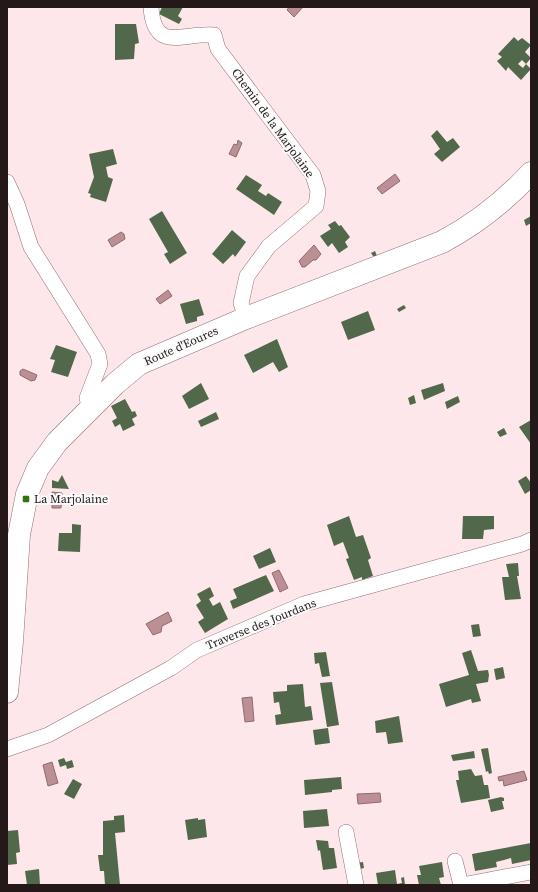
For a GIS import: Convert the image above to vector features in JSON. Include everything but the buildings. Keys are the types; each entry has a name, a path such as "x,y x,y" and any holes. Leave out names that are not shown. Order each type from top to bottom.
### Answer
{"street":[{"name":"Chemin de la Marjolaine","path":"150,7 154,26 161,34 168,38 200,34 214,35 218,49 313,175 318,191 316,206 269,246 247,276 241,303 246,318"},
{"name":"Route d'Eoures","path":"7,692 19,535 28,494 38,468 57,442 90,409 139,364 170,349 448,238 466,229 498,206 531,173"},
{"path":"7,182 31,247 98,354 100,364 86,398 90,409"},
{"name":"Traverse des Jourdans","path":"7,749 48,735 171,668 197,650 270,617 304,604 414,572 522,544 531,540"},
{"path":"346,832 356,885"},
{"path":"455,861 461,885 531,872"}],"shaded area":[{"path":"289,7 303,7 294,17 287,10"},
{"path":"238,140 242,143 236,157 229,154 234,144 237,145"},
{"path":"395,174 400,181 382,194 377,188"},
{"path":"121,232 124,234 125,239 112,247 108,240"},
{"path":"314,245 321,254 316,260 313,260 305,267 302,267 299,261"},
{"path":"168,290 172,296 160,304 156,299"},
{"path":"23,369 37,375 35,380 31,381 20,375 20,371"},
{"path":"52,492 62,493 61,508 52,508"},
{"path":"279,570 288,588 280,592 272,573"},
{"path":"168,612 172,621 162,626 161,632 153,635 146,624"},
{"path":"252,697 254,721 245,722 242,698"},
{"path":"52,762 58,783 48,786 43,765"},
{"path":"524,771 527,780 504,786 503,780 499,781 498,777"},
{"path":"380,793 381,802 358,804 357,794"}],"place":[{"name":"La Marjolaine","path":"26,499"}]}
